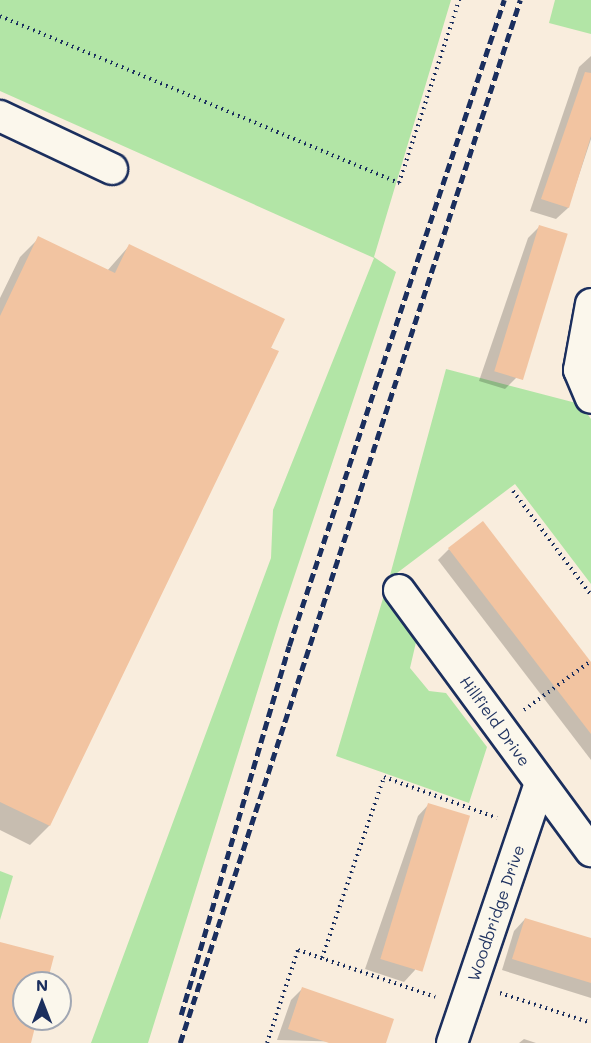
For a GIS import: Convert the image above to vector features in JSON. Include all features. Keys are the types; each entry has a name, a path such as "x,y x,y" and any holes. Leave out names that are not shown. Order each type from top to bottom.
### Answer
{"street":[{"path":"0,116 112,169"},
{"path":"591,304 579,370 591,398"},
{"name":"Hillfield Drive","path":"399,591 591,851"},
{"name":"Woodbridge Drive","path":"452,1043 540,783"}],"path":[{"path":"0,16 399,183 459,0"},
{"path":"513,491 591,595"},
{"path":"500,728 591,661"},
{"path":"322,958 384,777 525,828"},
{"path":"267,1043 298,950 468,995 591,1023"}],"green space":[{"path":"0,0 451,0 374,257 396,272 279,622 148,1043 91,1043 271,558 273,510 374,258 0,91"},
{"path":"555,0 591,0 591,34 549,23"},
{"path":"446,369 580,404 591,419 591,584 515,484 389,579"},
{"path":"384,595 417,638 410,668 429,691 446,693 487,747 469,803 336,756"},
{"path":"0,871 13,876 0,920"}],"building":[{"path":"585,72 591,73 591,136 569,208 541,199"},
{"path":"539,225 568,234 523,380 494,371"},
{"path":"38,236 115,273 129,244 285,319 271,348 279,351 50,826 0,802 0,316"},
{"path":"483,521 591,662 591,734 448,548"},
{"path":"428,803 470,816 422,972 380,959"},
{"path":"525,918 591,938 591,983 512,959"},
{"path":"0,942 54,956 50,971 12,971 12,1031 34,1031 31,1043 0,1043"},
{"path":"302,987 394,1019 386,1043 329,1043 288,1029"}],"railway":[{"path":"181,1015 289,646 504,0"},
{"path":"180,1043 520,0"}]}
